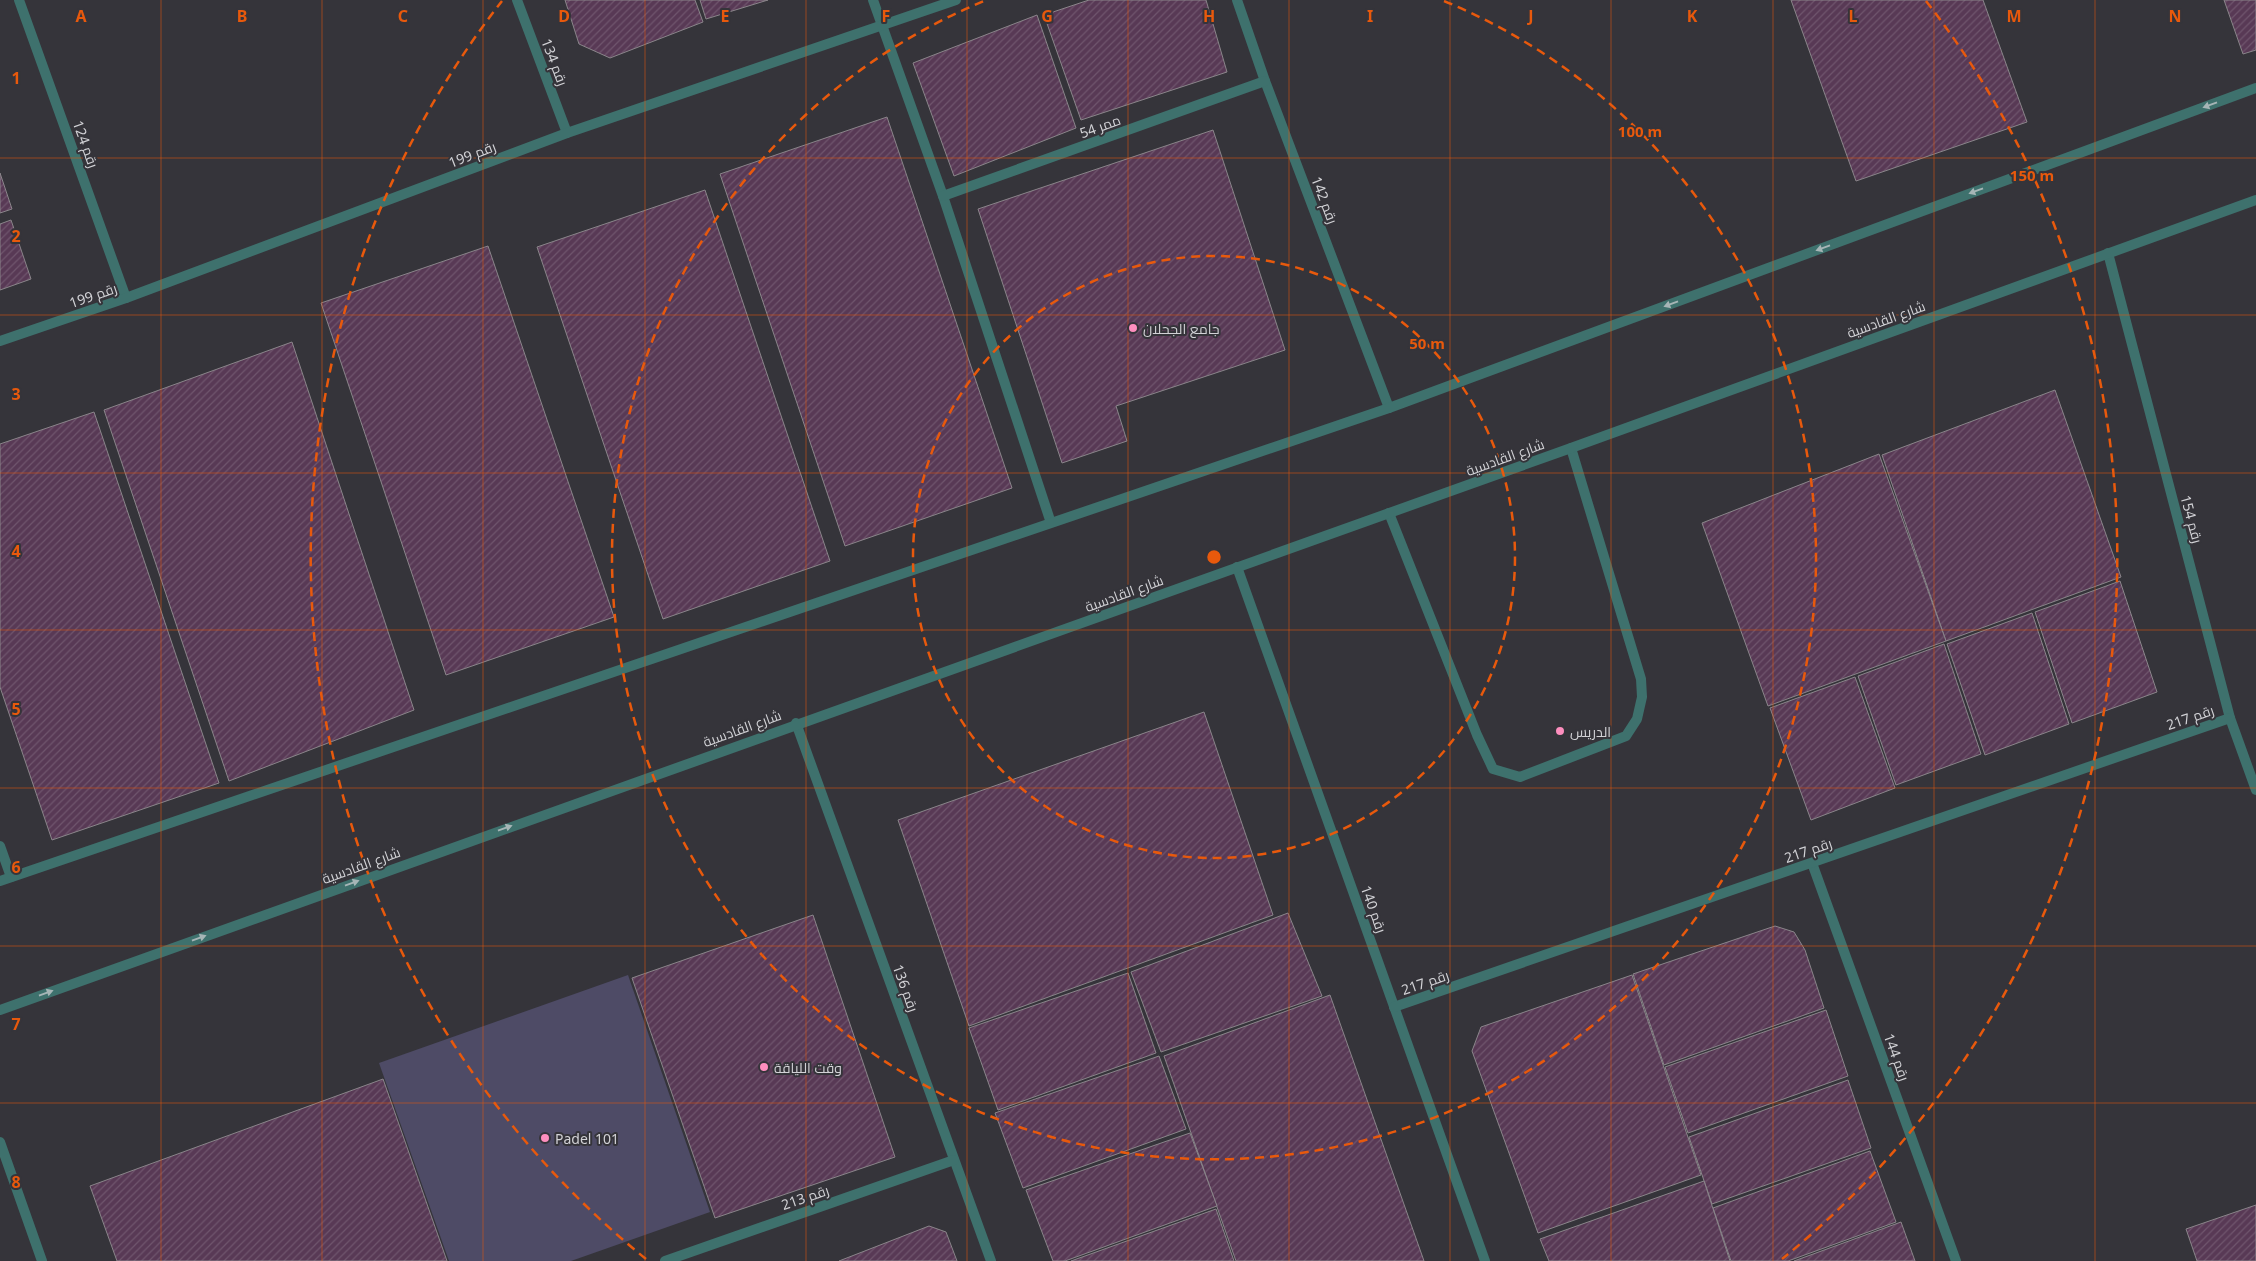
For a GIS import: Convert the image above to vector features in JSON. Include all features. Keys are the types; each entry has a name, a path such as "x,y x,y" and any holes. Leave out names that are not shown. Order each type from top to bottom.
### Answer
{"street":[{"name":"رقم 124","path":"19,0 126,298"},
{"name":"رقم 134","path":"517,0 567,133"},
{"path":"873,0 943,196 1050,520"},
{"name":"رقم 199","path":"0,341 126,298 567,133 956,0"},
{"name":"رقم 142","path":"1237,0 1265,81 1390,408"},
{"name":"ممر 54","path":"943,196 1265,81"},
{"path":"0,881 1390,408 2256,88"},
{"name":"شارع القادسية","path":"0,1010 1571,448 2256,200"},
{"name":"رقم 154","path":"2108,253 2230,718 2256,790"},
{"path":"1389,513 1477,735 1492,768 1520,777 1626,736 1637,720 1642,697 1641,679 1571,448"},
{"name":"رقم 140","path":"1237,567 1485,1261"},
{"name":"رقم 217","path":"1394,1007 2230,718"},
{"name":"رقم 136","path":"796,724 991,1261"},
{"path":"0,846 11,877"},
{"name":"رقم 144","path":"1812,862 1956,1261"},
{"path":"0,1142 42,1261"},
{"name":"رقم 213","path":"665,1261 954,1160"}],"shaded area":[{"name":"Padel 101","path":"628,975 710,1212 571,1261 449,1261 379,1063"}],"building":[{"path":"565,0 695,0 703,22 610,58 579,44"},
{"path":"700,0 768,0 706,19"},
{"path":"1089,0 1206,0 1227,72 1081,120 1044,15"},
{"path":"1791,0 1983,0 2027,122 1856,181"},
{"path":"2224,0 2256,0 2256,50 2243,54"},
{"path":"1037,15 1076,128 954,176 913,63"},
{"path":"887,117 1012,488 845,546 720,174"},
{"path":"1213,130 1285,350 1116,406 1127,441 1062,463 978,209"},
{"path":"0,173 12,209 0,213"},
{"path":"705,190 830,561 663,619 537,247"},
{"path":"11,220 31,279 0,290 0,224"},
{"path":"488,246 614,617 446,675 321,303"},
{"path":"292,342 414,710 229,781 104,410"},
{"path":"2055,390 2121,577 1946,641 1882,455"},
{"path":"94,412 219,783 52,840 0,687 0,444"},
{"path":"1879,454 1946,641 1768,706 1702,523"},
{"path":"2120,581 2157,692 2072,723 2035,612"},
{"path":"2032,613 2069,724 1985,755 1947,644"},
{"path":"1944,644 1981,754 1896,785 1858,676"},
{"path":"1855,677 1895,788 1811,820 1770,708"},
{"path":"1204,712 1273,915 969,1026 898,820"},
{"path":"1288,913 1322,996 1161,1052 1131,972"},
{"name":"وقت اللياقة","path":"813,915 895,1157 715,1218 632,978"},
{"path":"1775,926 1794,932 1805,950 1824,1008 1664,1065 1633,974"},
{"path":"1128,973 1156,1053 998,1110 969,1028"},
{"path":"1632,975 1701,1175 1538,1233 1472,1051 1481,1027"},
{"path":"1330,995 1424,1261 1236,1261 1164,1056"},
{"path":"1826,1010 1848,1076 1688,1133 1665,1067"},
{"path":"1159,1056 1186,1129 1023,1188 995,1113"},
{"path":"383,1079 447,1261 117,1261 90,1186"},
{"path":"1848,1080 1871,1148 1712,1204 1689,1137"},
{"path":"1190,1133 1217,1206 1065,1261 1053,1261 1026,1190"},
{"path":"1870,1151 1896,1222 1788,1261 1731,1261 1713,1208"},
{"path":"1704,1181 1730,1261 1549,1261 1540,1239"},
{"path":"2256,1205 2256,1261 2197,1261 2186,1229"},
{"path":"1216,1209 1234,1261 1071,1261"},
{"path":"1901,1222 1915,1261 1794,1261"},
{"path":"929,1226 946,1232 957,1261 839,1261"}],"place":[{"name":"جامع الجحلان","path":"1133,328"},
{"name":"الدريس","path":"1560,731"},
{"name":"وقت اللياقة","path":"764,1067"},
{"name":"Padel 101","path":"545,1138"}]}
